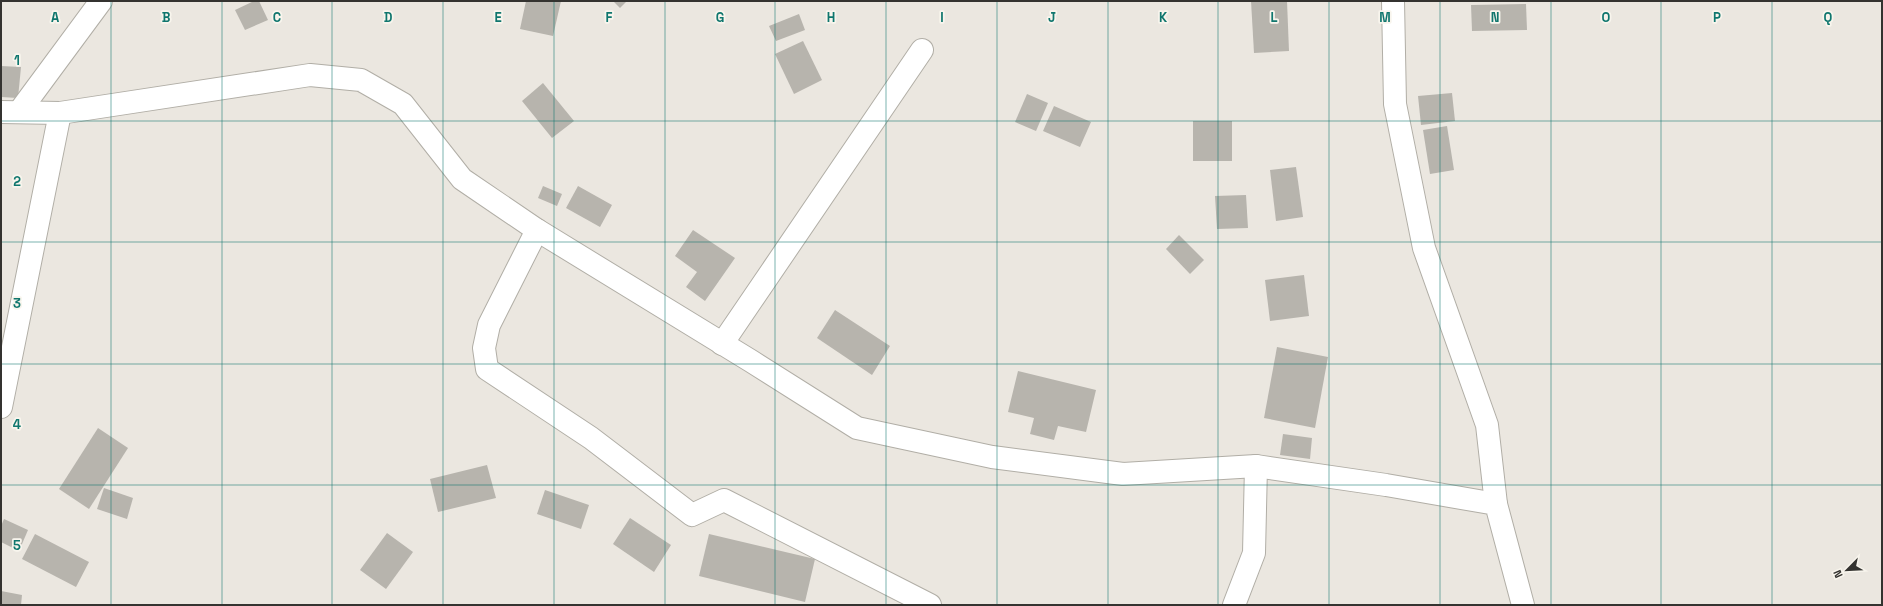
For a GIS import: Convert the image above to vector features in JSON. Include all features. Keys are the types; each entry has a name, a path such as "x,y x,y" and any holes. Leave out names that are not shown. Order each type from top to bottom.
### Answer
{"street":[{"path":"10,112 101,1"},
{"path":"1393,1 1395,104 1424,248 1487,425 1496,504 1523,605"},
{"path":"722,344 922,50"},
{"path":"10,112 60,113 310,75 361,80 403,104 462,179 537,230 857,428 992,457 1123,474 1256,466 1386,485 1496,504"},
{"path":"1,407 60,113"},
{"path":"537,230 489,326 484,348 487,369 591,438 692,515 724,500 930,605"},
{"path":"1234,605 1254,553 1256,466"}],"building":[{"path":"254,1 259,1 268,20 245,30 235,10"},
{"path":"526,1 561,1 553,36 520,29"},
{"path":"613,1 627,1 620,8"},
{"path":"1251,1 1287,1 1289,51 1254,53"},
{"path":"1526,4 1527,30 1472,31 1471,5"},
{"path":"799,14 805,30 776,41 769,26"},
{"path":"803,41 822,80 794,94 775,54"},
{"path":"1,66 21,67 18,98 1,97"},
{"path":"543,83 574,121 552,138 522,101"},
{"path":"1452,93 1455,121 1421,125 1418,96"},
{"path":"1027,94 1048,103 1036,131 1015,122"},
{"path":"1054,106 1091,122 1080,147 1043,131"},
{"path":"1193,121 1232,121 1232,161 1193,161"},
{"path":"1447,126 1454,170 1430,174 1423,130"},
{"path":"1296,167 1303,217 1276,221 1270,170"},
{"path":"543,186 562,194 557,206 538,198"},
{"path":"578,186 612,205 600,227 566,208"},
{"path":"1246,195 1248,228 1217,229 1215,196"},
{"path":"693,230 735,258 705,301 686,287 697,272 675,256"},
{"path":"1179,235 1204,260 1190,274 1166,249"},
{"path":"1304,275 1309,316 1270,321 1265,280"},
{"path":"835,310 890,346 872,375 817,338"},
{"path":"1277,347 1328,357 1315,428 1264,418"},
{"path":"1018,371 1096,390 1086,432 1058,426 1054,440 1030,434 1034,418 1008,412"},
{"path":"98,428 128,448 89,509 59,489"},
{"path":"1283,434 1312,438 1310,459 1280,455"},
{"path":"487,465 496,498 438,512 430,479"},
{"path":"104,488 133,498 127,519 97,509"},
{"path":"545,490 589,505 581,529 537,514"},
{"path":"630,518 671,545 654,572 613,544"},
{"path":"4,519 28,530 19,551 1,542 1,526"},
{"path":"387,533 413,552 386,589 360,570"},
{"path":"35,534 89,562 76,587 22,559"},
{"path":"709,534 815,559 805,602 699,576"},
{"path":"1,591 22,595 21,605 1,605"}]}
